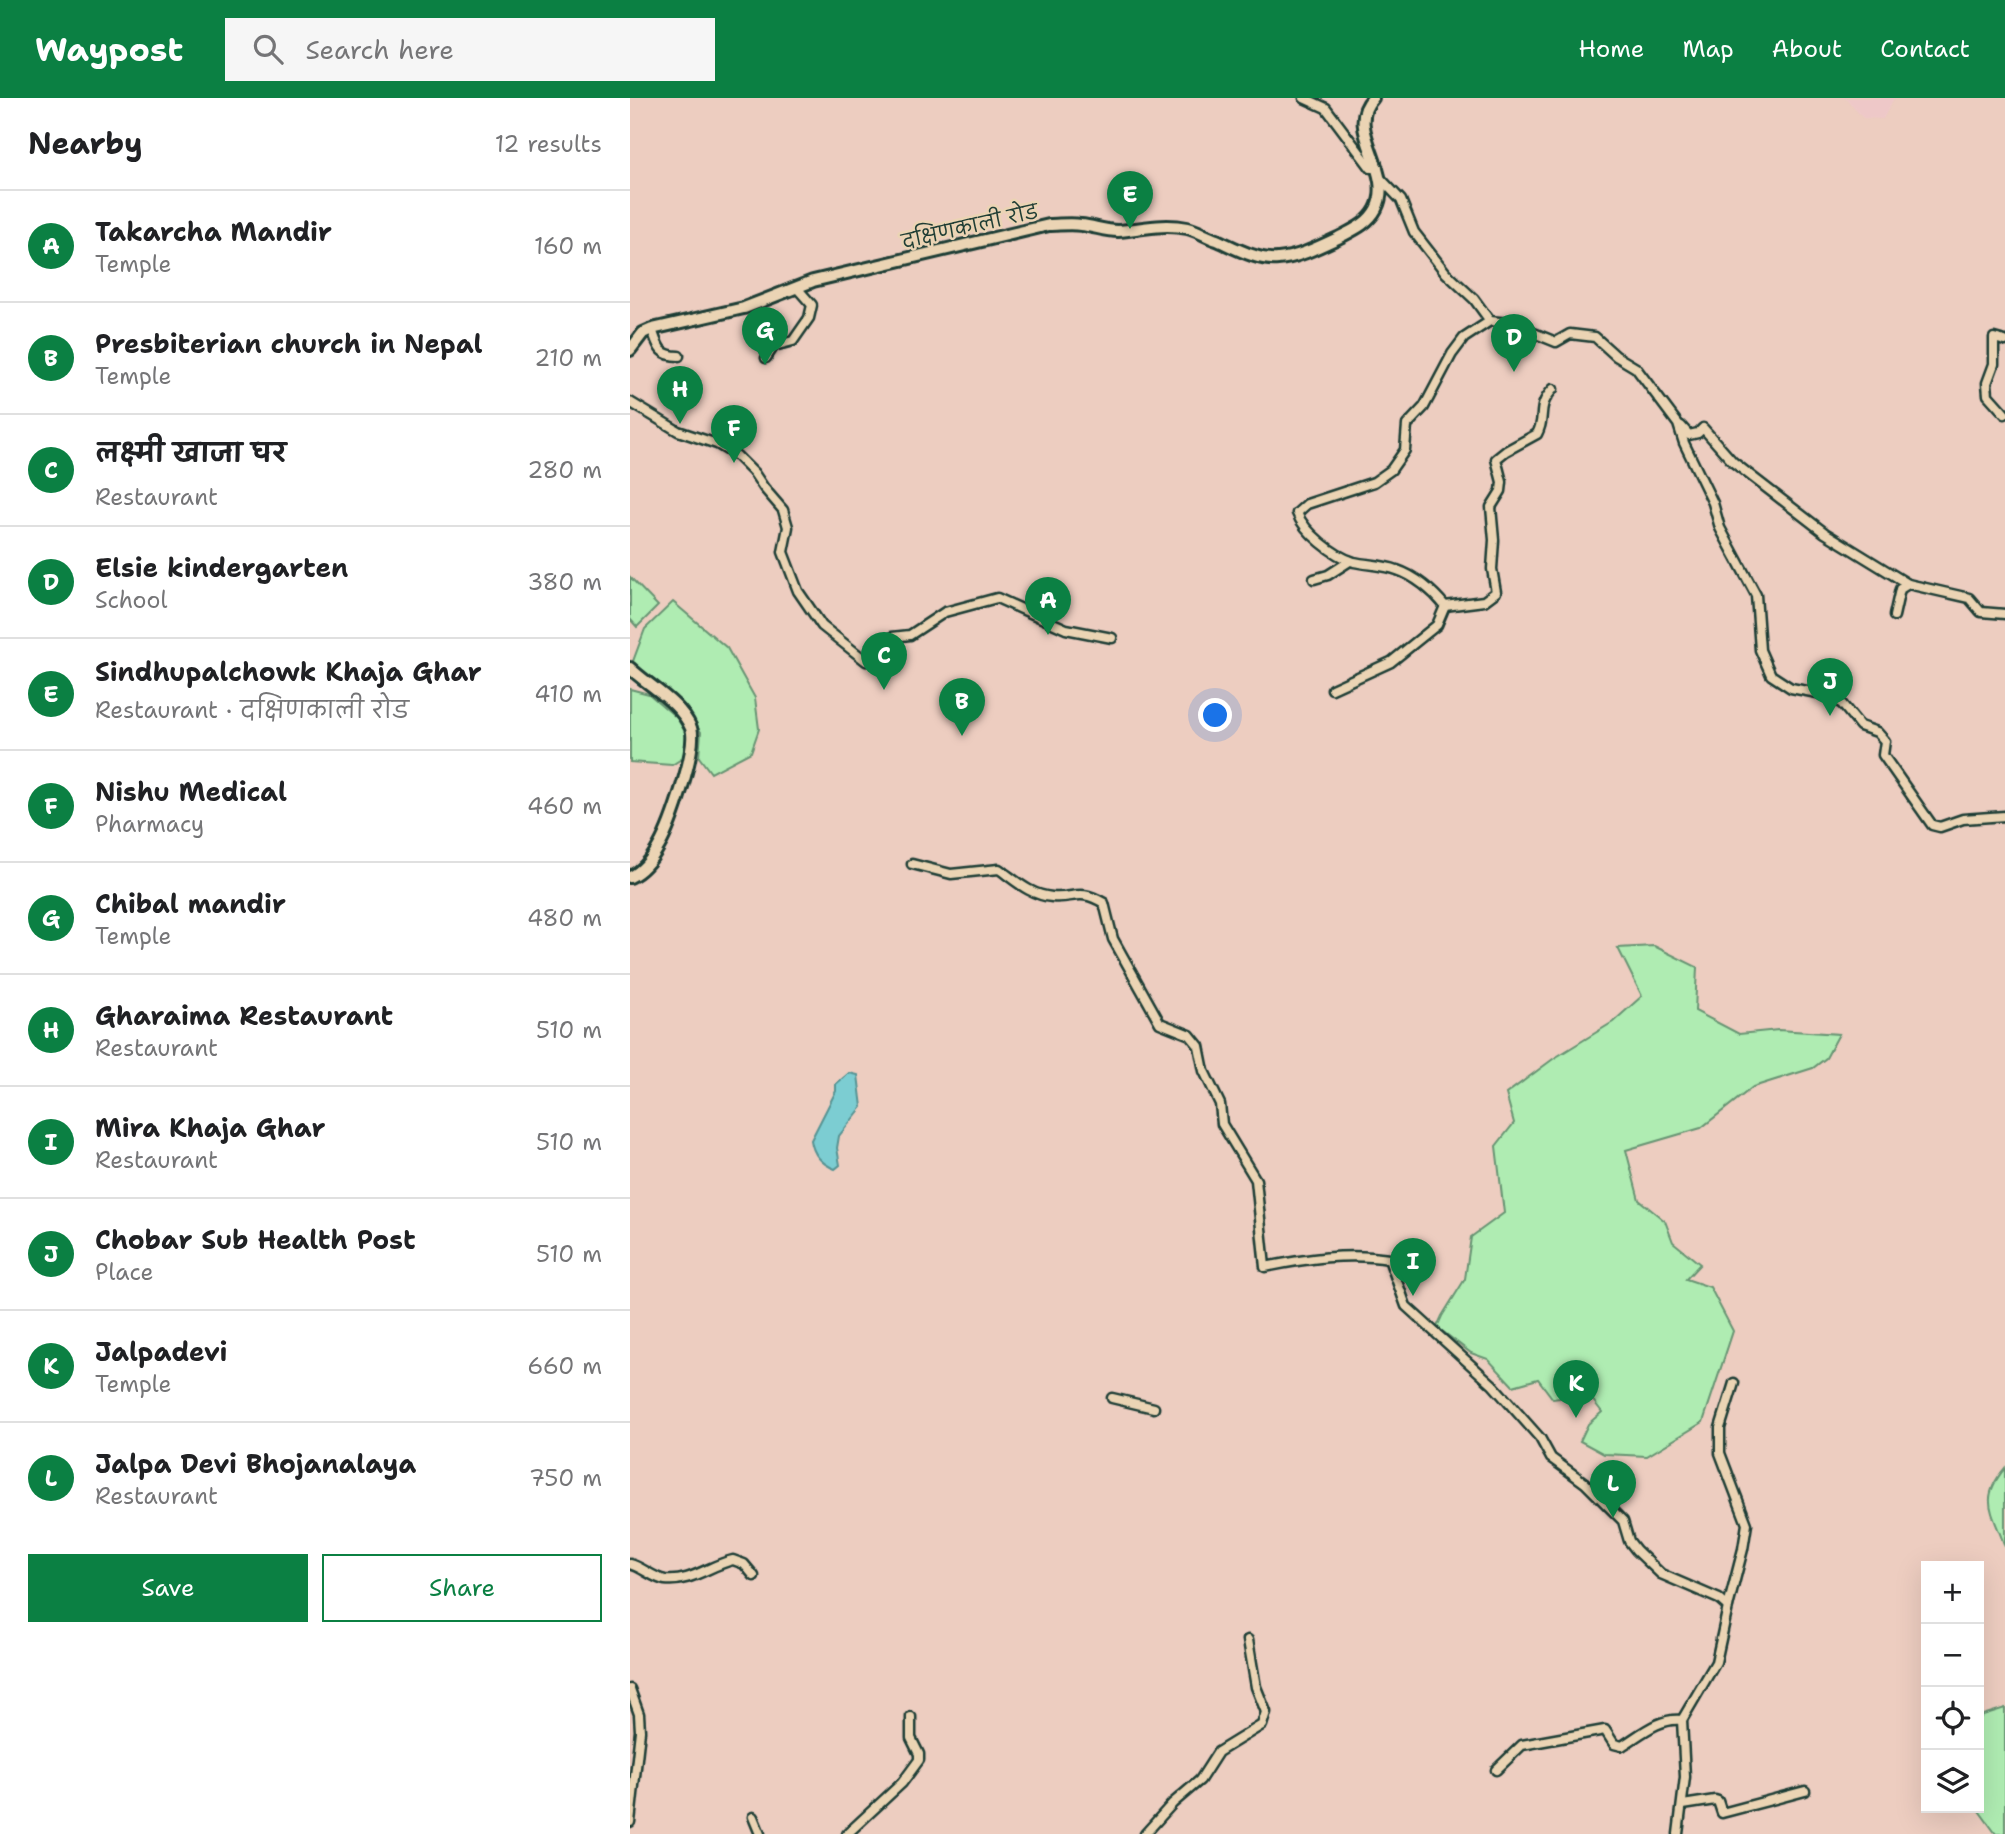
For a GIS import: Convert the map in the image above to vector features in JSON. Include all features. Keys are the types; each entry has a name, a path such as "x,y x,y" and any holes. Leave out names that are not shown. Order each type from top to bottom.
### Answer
{"main road":[{"path":"1373,98 1364,111 1365,133 1380,174"},
{"name":"दक्षिणकाली रोड","path":"652,329 744,308 813,281 1049,225 1079,224 1117,231 1152,225 1189,228 1255,256 1278,260 1331,242 1361,227 1372,216 1381,200 1380,174"},
{"path":"630,350 643,333 652,329"},
{"path":"630,668 682,713 692,731 693,741 682,785 661,844 649,862 630,877"}],"street":[{"path":"1304,98 1326,108 1371,168 1380,174 1401,200 1414,232 1446,273 1474,299 1490,321"},
{"path":"766,358 774,346 793,341 808,318 812,305 797,288"},
{"path":"1445,606 1422,584 1398,570 1350,561 1313,536 1297,513 1307,504 1374,482 1391,470 1405,450 1407,425 1424,407 1452,354 1464,338 1490,321 1519,326 1556,342 1570,334 1595,337 1616,356 1636,368 1689,435 1698,433 1703,428 1733,462 1825,533 1908,584 1969,598 1981,612 2005,614"},
{"path":"652,329 662,352 668,356 679,356"},
{"path":"2005,341 1994,338 1994,365 1987,383 1989,395 2005,414"},
{"path":"1445,606 1484,601 1496,592 1492,569 1494,540 1490,507 1501,491 1502,482 1496,459 1537,434 1540,430 1542,401 1553,389"},
{"path":"630,402 678,431 717,444 737,456 754,473 783,510 788,527 783,552 798,591 822,626 866,662 892,637 910,635 945,612 997,598 1066,629 1112,638"},
{"path":"1678,424 1684,443 1713,503 1720,528 1756,595 1760,650 1771,675 1791,688 1828,695 1842,704 1860,726 1877,732 1885,741 1884,755 1932,825 1940,827 1963,819 2005,816"},
{"path":"1314,579 1328,575 1350,561"},
{"path":"1894,616 1900,589 1908,584"},
{"path":"1332,688 1391,662 1437,625 1445,606"},
{"path":"912,864 951,874 999,869 1027,890 1053,897 1082,893 1104,903 1113,939 1160,1023 1190,1035 1199,1046 1204,1071 1220,1104 1222,1124 1256,1180 1265,1267 1297,1261 1367,1255 1389,1259 1406,1306 1415,1317 1493,1385 1540,1438 1551,1458 1585,1483 1623,1521 1629,1541 1636,1550 1661,1574 1719,1599 1728,1607"},
{"path":"1678,1834 1685,1777 1682,1720 1716,1662 1744,1549 1746,1524 1720,1453 1720,1428 1734,1383"},
{"path":"1112,1398 1154,1408"},
{"path":"630,1564 639,1566 662,1580 687,1578 733,1560 744,1563 754,1576"},
{"path":"1145,1834 1173,1803 1200,1780 1218,1752 1262,1725 1266,1712 1256,1687 1248,1640"},
{"path":"630,1689 639,1714 640,1731 630,1822"},
{"path":"847,1834 902,1783 919,1760 911,1738 911,1717"},
{"path":"1496,1770 1522,1745 1605,1730 1617,1746 1671,1718 1682,1720"},
{"path":"1683,1805 1715,1800 1718,1801 1722,1813 1805,1790"},
{"path":"753,1817 760,1834"}],"shaded area":[{"path":"1845,98 1894,98 1883,119 1863,118"}],"green space":[{"path":"630,577 658,606 637,627 630,619"},
{"path":"673,602 727,648 755,698 759,729 751,752 711,773 699,757 701,732 678,700 632,664 645,629"},
{"path":"630,689 649,694 677,718 688,737 686,756 672,765 630,762"},
{"path":"1654,946 1697,967 1695,1011 1739,1034 1778,1030 1839,1034 1826,1058 1813,1068 1753,1087 1701,1128 1626,1150 1639,1200 1665,1221 1673,1242 1700,1264 1686,1279 1710,1287 1733,1331 1703,1422 1647,1456 1604,1454 1580,1441 1588,1424 1602,1412 1588,1394 1553,1399 1538,1379 1513,1386 1488,1359 1471,1353 1437,1327 1465,1279 1471,1237 1504,1213 1496,1146 1514,1123 1506,1094 1553,1059 1613,1022 1642,996 1618,948"},
{"path":"2005,1468 2005,1547 1990,1506 1990,1498 1997,1479"},
{"path":"2005,1708 2005,1834 1996,1834 1981,1813 1984,1813 1984,1715"}],"water":[{"path":"849,1073 858,1075 862,1107 839,1136 837,1148 840,1165 835,1169 819,1158 811,1140 836,1091 836,1084"}],"place":[{"name":"Sindhupalchowk Khaja Ghar","path":"1130,229"},
{"name":"Chibal mandir","path":"765,365"},
{"name":"Elsie kindergarten","path":"1514,372"},
{"name":"Gharaima Restaurant","path":"680,424"},
{"name":"Nishu Medical","path":"734,463"},
{"name":"Takarcha Mandir","path":"1048,635"},
{"name":"लक्ष्मी खाजा घर","path":"884,690"},
{"name":"Chobar Sub Health Post","path":"1830,716"},
{"name":"Presbiterian church in Nepal","path":"962,736"},
{"name":"Mira Khaja Ghar","path":"1413,1296"},
{"name":"Jalpadevi","path":"1576,1418"},
{"name":"Jalpa Devi Bhojanalaya","path":"1613,1518"}]}
